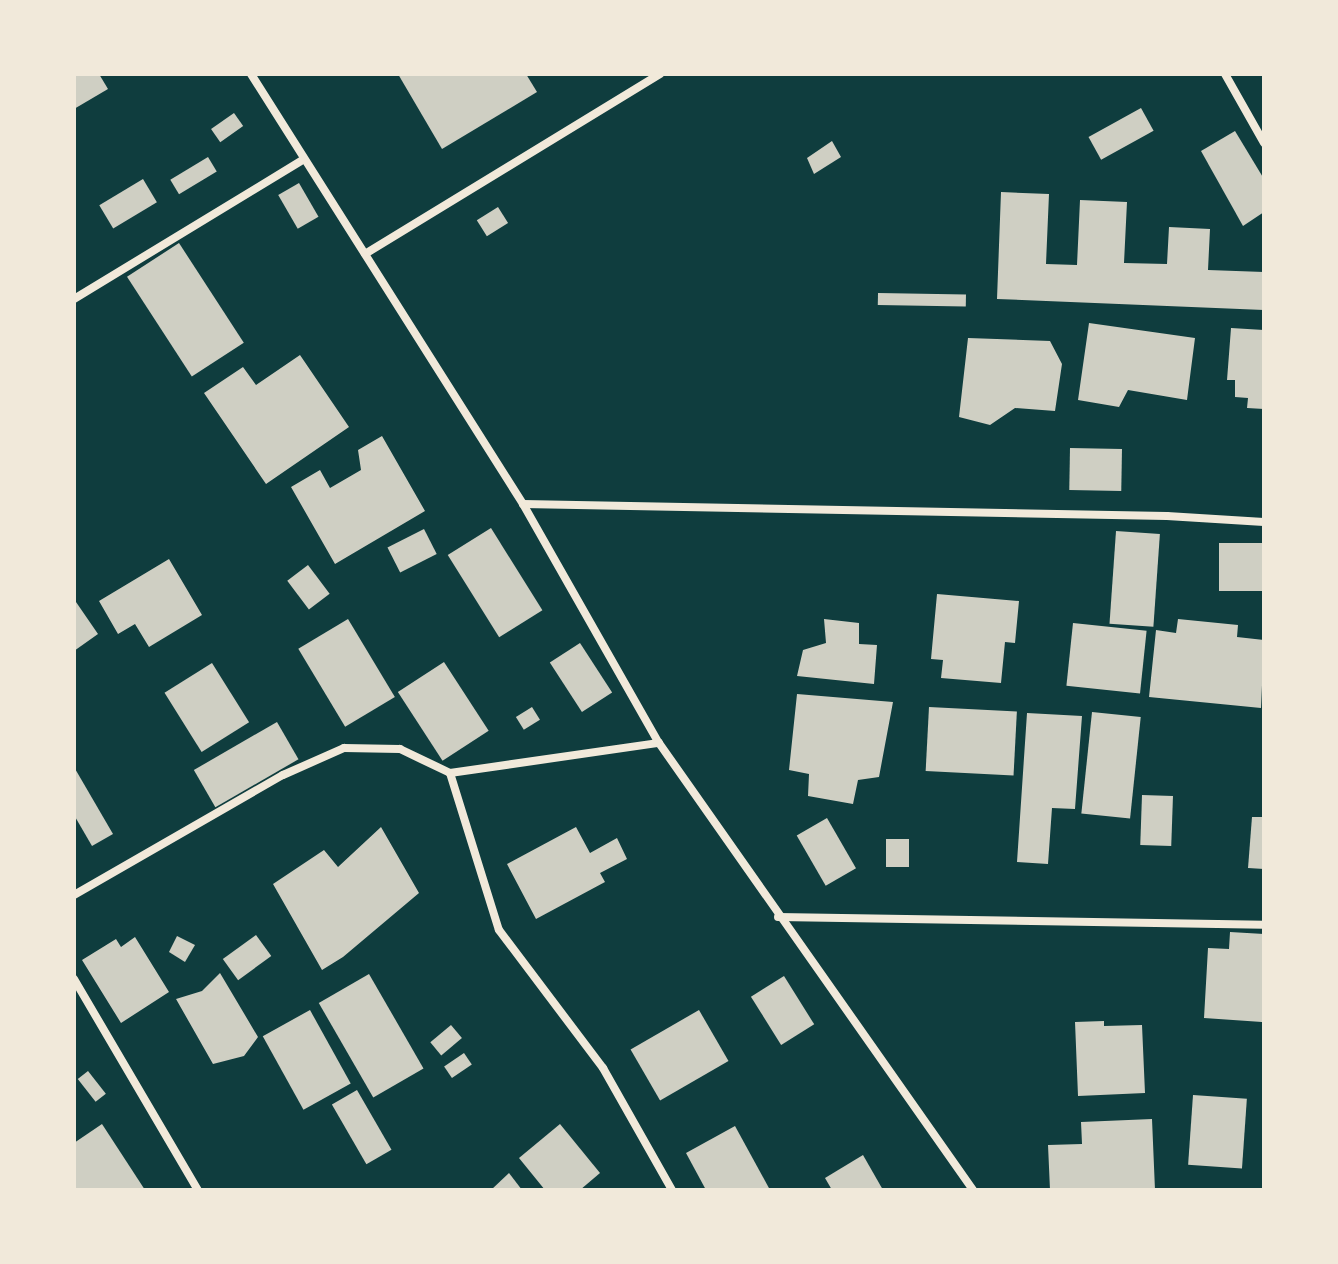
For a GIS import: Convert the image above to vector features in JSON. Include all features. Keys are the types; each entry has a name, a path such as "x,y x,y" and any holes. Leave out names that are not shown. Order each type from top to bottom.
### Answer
{"street":[{"path":"251,74 523,504 659,743 778,917 973,1190"},
{"path":"365,254 660,74"},
{"path":"1225,74 1264,143"},
{"path":"74,299 303,160"},
{"path":"523,504 1167,516 1264,522"},
{"path":"74,895 283,775 344,748 400,749 450,773 659,743"},
{"path":"450,773 499,930 603,1068 672,1190"},
{"path":"778,917 1264,925"},
{"path":"74,979 198,1190"}],"building":[{"path":"74,74 99,74 108,89 74,109"},
{"path":"398,74 526,74 537,92 442,149"},
{"path":"1141,108 1154,131 1101,160 1089,137"},
{"path":"234,113 243,126 220,142 211,129"},
{"path":"1235,131 1264,179 1264,212 1243,226 1201,151"},
{"path":"832,141 841,157 814,174 807,158"},
{"path":"208,157 217,172 179,194 170,180"},
{"path":"143,179 157,202 113,228 99,205"},
{"path":"299,183 318,217 298,229 278,195"},
{"path":"1001,192 1049,194 1046,264 1077,265 1080,200 1127,202 1124,263 1167,264 1169,227 1210,229 1208,270 1264,272 1264,310 997,299"},
{"path":"498,207 508,223 487,236 477,220"},
{"path":"179,243 244,343 192,377 127,277"},
{"path":"878,293 966,295 966,307 878,305"},
{"path":"1089,323 1195,338 1187,400 1128,390 1119,407 1078,400"},
{"path":"1231,328 1264,330 1264,409 1247,408 1248,398 1235,397 1235,380 1227,380"},
{"path":"968,338 1050,341 1062,364 1055,411 1015,408 990,425 959,417"},
{"path":"300,355 349,427 266,484 204,393 243,367 256,385"},
{"path":"382,436 425,511 335,564 291,487 320,470 330,488 361,470 358,450"},
{"path":"1070,448 1122,449 1121,491 1069,490"},
{"path":"491,528 542,610 499,637 448,555"},
{"path":"424,529 437,554 400,573 387,548"},
{"path":"1116,531 1160,534 1153,627 1110,624"},
{"path":"1219,543 1264,543 1264,591 1219,591"},
{"path":"169,559 202,615 149,647 135,624 118,634 99,601"},
{"path":"308,565 330,594 309,609 287,581"},
{"path":"937,594 1019,601 1015,643 1005,642 1001,683 941,678 943,660 931,659"},
{"path":"74,603 98,634 74,651"},
{"path":"348,619 395,697 345,727 298,649"},
{"path":"824,619 859,623 859,644 877,645 874,684 797,676 803,650 826,643"},
{"path":"1178,619 1238,625 1237,637 1264,640 1261,708 1149,697 1156,630 1176,633"},
{"path":"1073,623 1147,631 1140,693 1066,686"},
{"path":"580,643 612,692 582,712 550,663"},
{"path":"444,662 489,731 443,761 398,692"},
{"path":"212,663 249,722 202,752 165,693"},
{"path":"797,694 893,702 879,777 858,780 853,804 808,796 809,774 789,770"},
{"path":"532,707 540,720 524,730 516,717"},
{"path":"929,707 1017,712 1014,776 926,771"},
{"path":"1092,712 1141,717 1130,819 1081,813"},
{"path":"1027,713 1082,716 1075,809 1052,808 1048,864 1017,862"},
{"path":"277,722 298,759 215,807 194,770"},
{"path":"74,767 113,834 92,846 74,815"},
{"path":"1142,795 1173,796 1171,846 1140,845"},
{"path":"1252,817 1264,817 1264,869 1248,868"},
{"path":"827,818 856,868 826,886 797,836"},
{"path":"381,827 419,893 343,957 322,970 273,884 324,850 338,867"},
{"path":"576,827 590,853 617,838 627,859 600,873 605,882 536,919 507,864"},
{"path":"886,839 909,839 909,867 886,867"},
{"path":"1230,932 1264,934 1262,1022 1204,1018 1208,948 1229,949"},
{"path":"256,935 271,956 238,980 223,959"},
{"path":"177,936 195,945 185,962 169,952"},
{"path":"135,937 169,992 121,1023 82,960 116,939 121,947"},
{"path":"220,973 258,1037 244,1056 213,1064 176,999 202,991"},
{"path":"369,974 424,1068 373,1097 319,1003"},
{"path":"784,976 814,1024 781,1045 751,997"},
{"path":"310,1010 351,1083 303,1110 263,1036"},
{"path":"699,1010 728,1061 660,1101 631,1050"},
{"path":"1104,1021 1104,1026 1142,1025 1145,1093 1078,1096 1075,1022"},
{"path":"451,1025 462,1038 441,1055 430,1042"},
{"path":"464,1053 472,1065 452,1078 444,1066"},
{"path":"88,1071 106,1094 96,1102 78,1079"},
{"path":"357,1090 392,1150 366,1164 332,1104"},
{"path":"1193,1095 1247,1099 1242,1169 1188,1165"},
{"path":"1152,1119 1155,1190 1050,1190 1048,1145 1082,1144 1081,1122"},
{"path":"102,1124 145,1190 74,1190 74,1143"},
{"path":"560,1124 600,1173 580,1190 545,1190 519,1158"},
{"path":"735,1126 770,1190 706,1190 686,1153"},
{"path":"863,1155 883,1190 832,1190 825,1178"},
{"path":"509,1173 522,1190 491,1190"}]}
